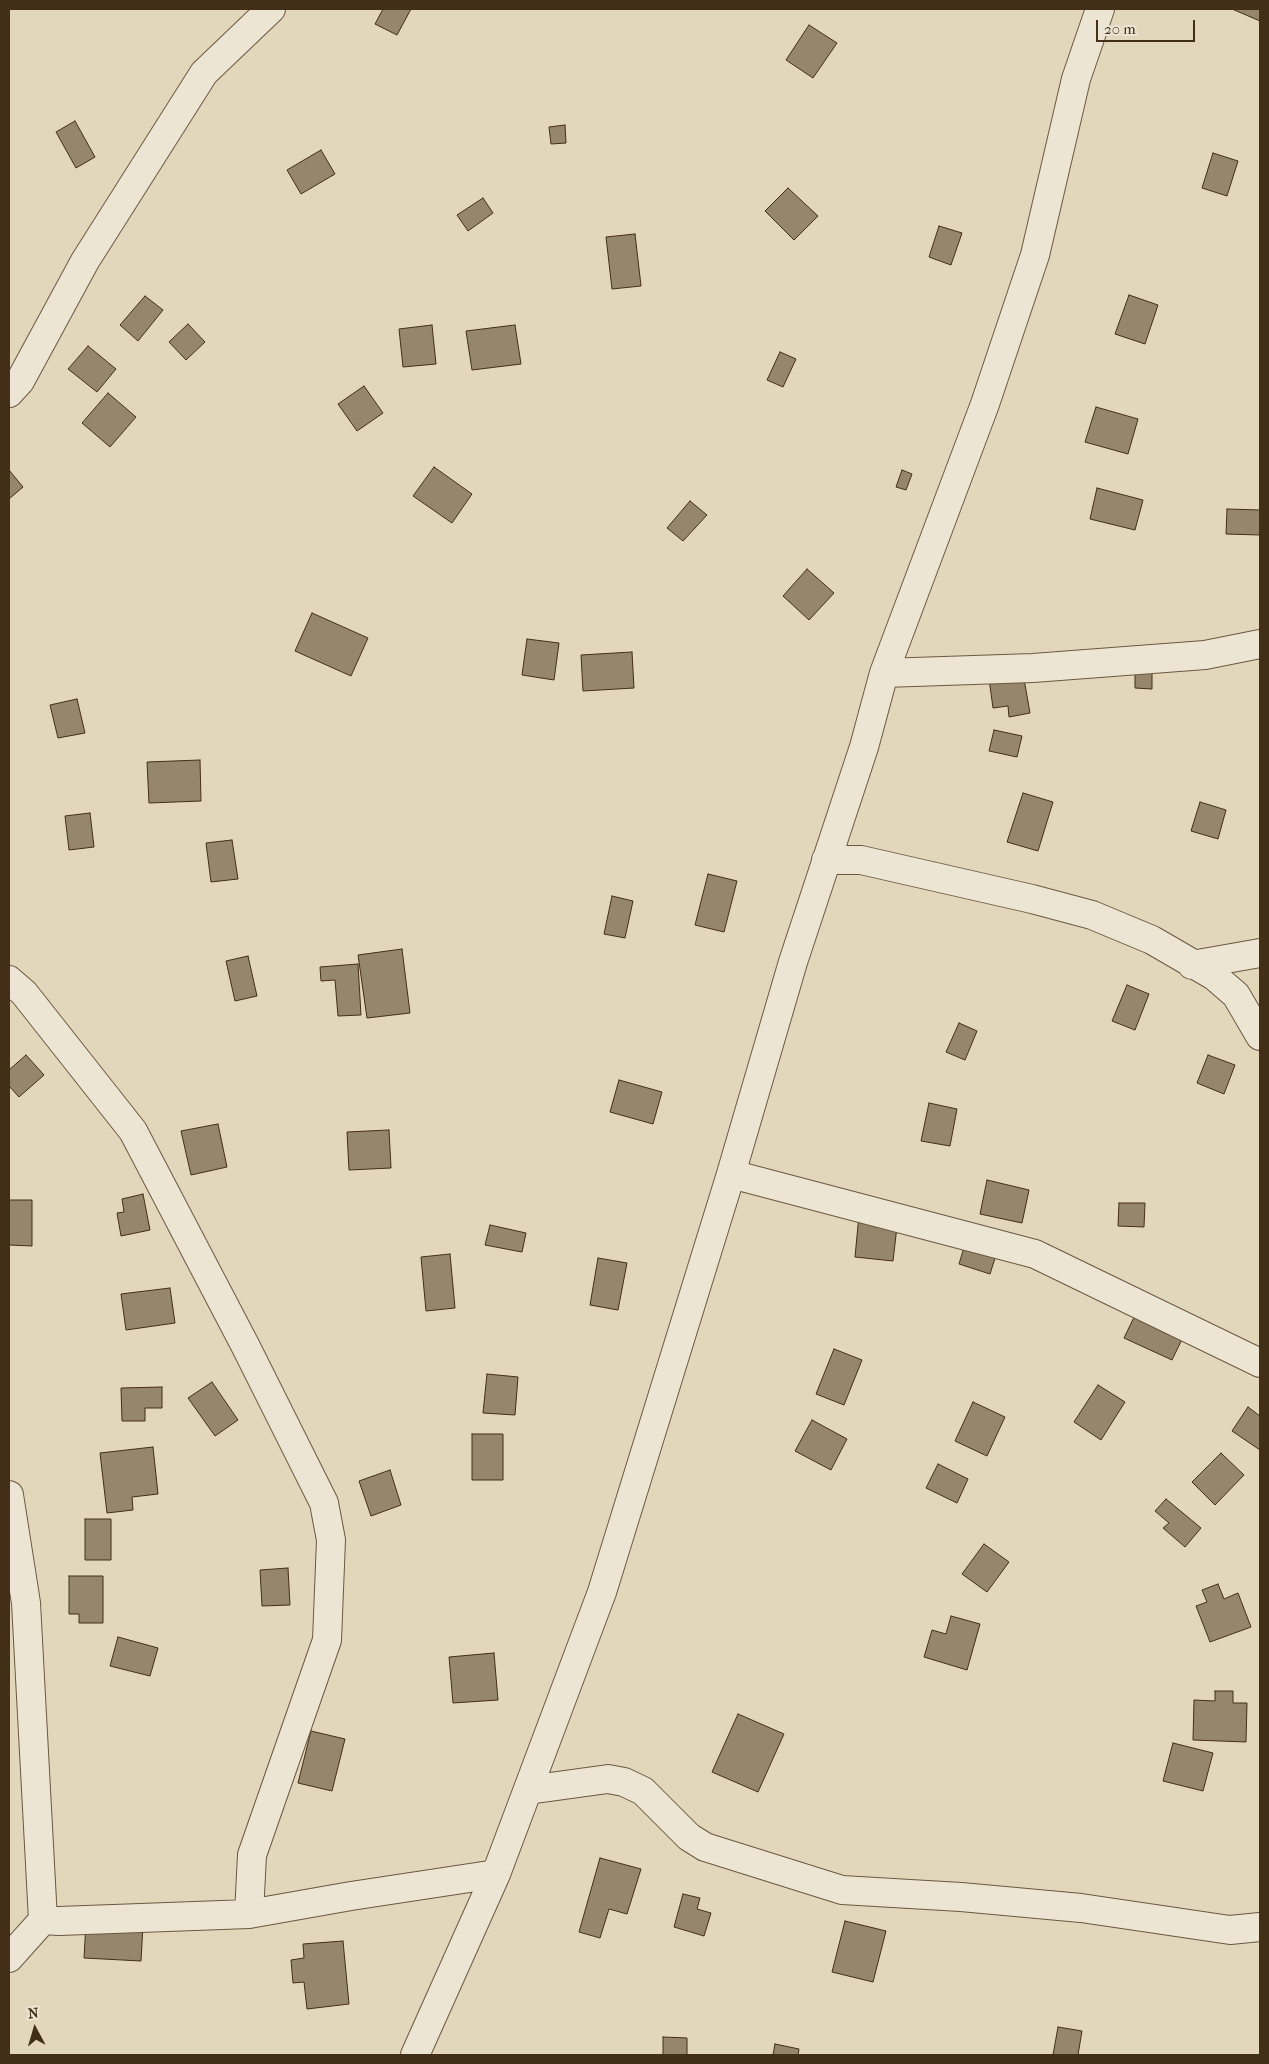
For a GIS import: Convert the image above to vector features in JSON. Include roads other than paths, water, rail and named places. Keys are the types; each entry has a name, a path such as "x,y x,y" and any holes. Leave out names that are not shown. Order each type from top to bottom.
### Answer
{"street":[{"path":"9,393 20,381 85,261 204,74 271,9"},
{"path":"415,2055 496,1874 602,1592 731,1174 794,962 864,747 884,672 985,404 1035,255 1076,79 1100,9"},
{"path":"884,672 1033,668 1205,655 1260,644"},
{"path":"826,860 862,860 1032,899 1092,915 1152,940 1192,965 1214,976 1236,995 1260,1036"},
{"path":"1192,965 1260,953"},
{"path":"9,980 24,993 133,1131 246,1347 324,1503 331,1540 327,1640 252,1855 249,1914"},
{"path":"731,1174 1035,1254 1260,1363"},
{"path":"9,1495 26,1603 43,1920 9,1958"},
{"path":"528,1790 608,1779 624,1782 643,1791 689,1837 705,1847 842,1890 961,1897 1081,1908 1230,1930 1260,1927"},
{"path":"43,1920 249,1914 496,1874"}]}
